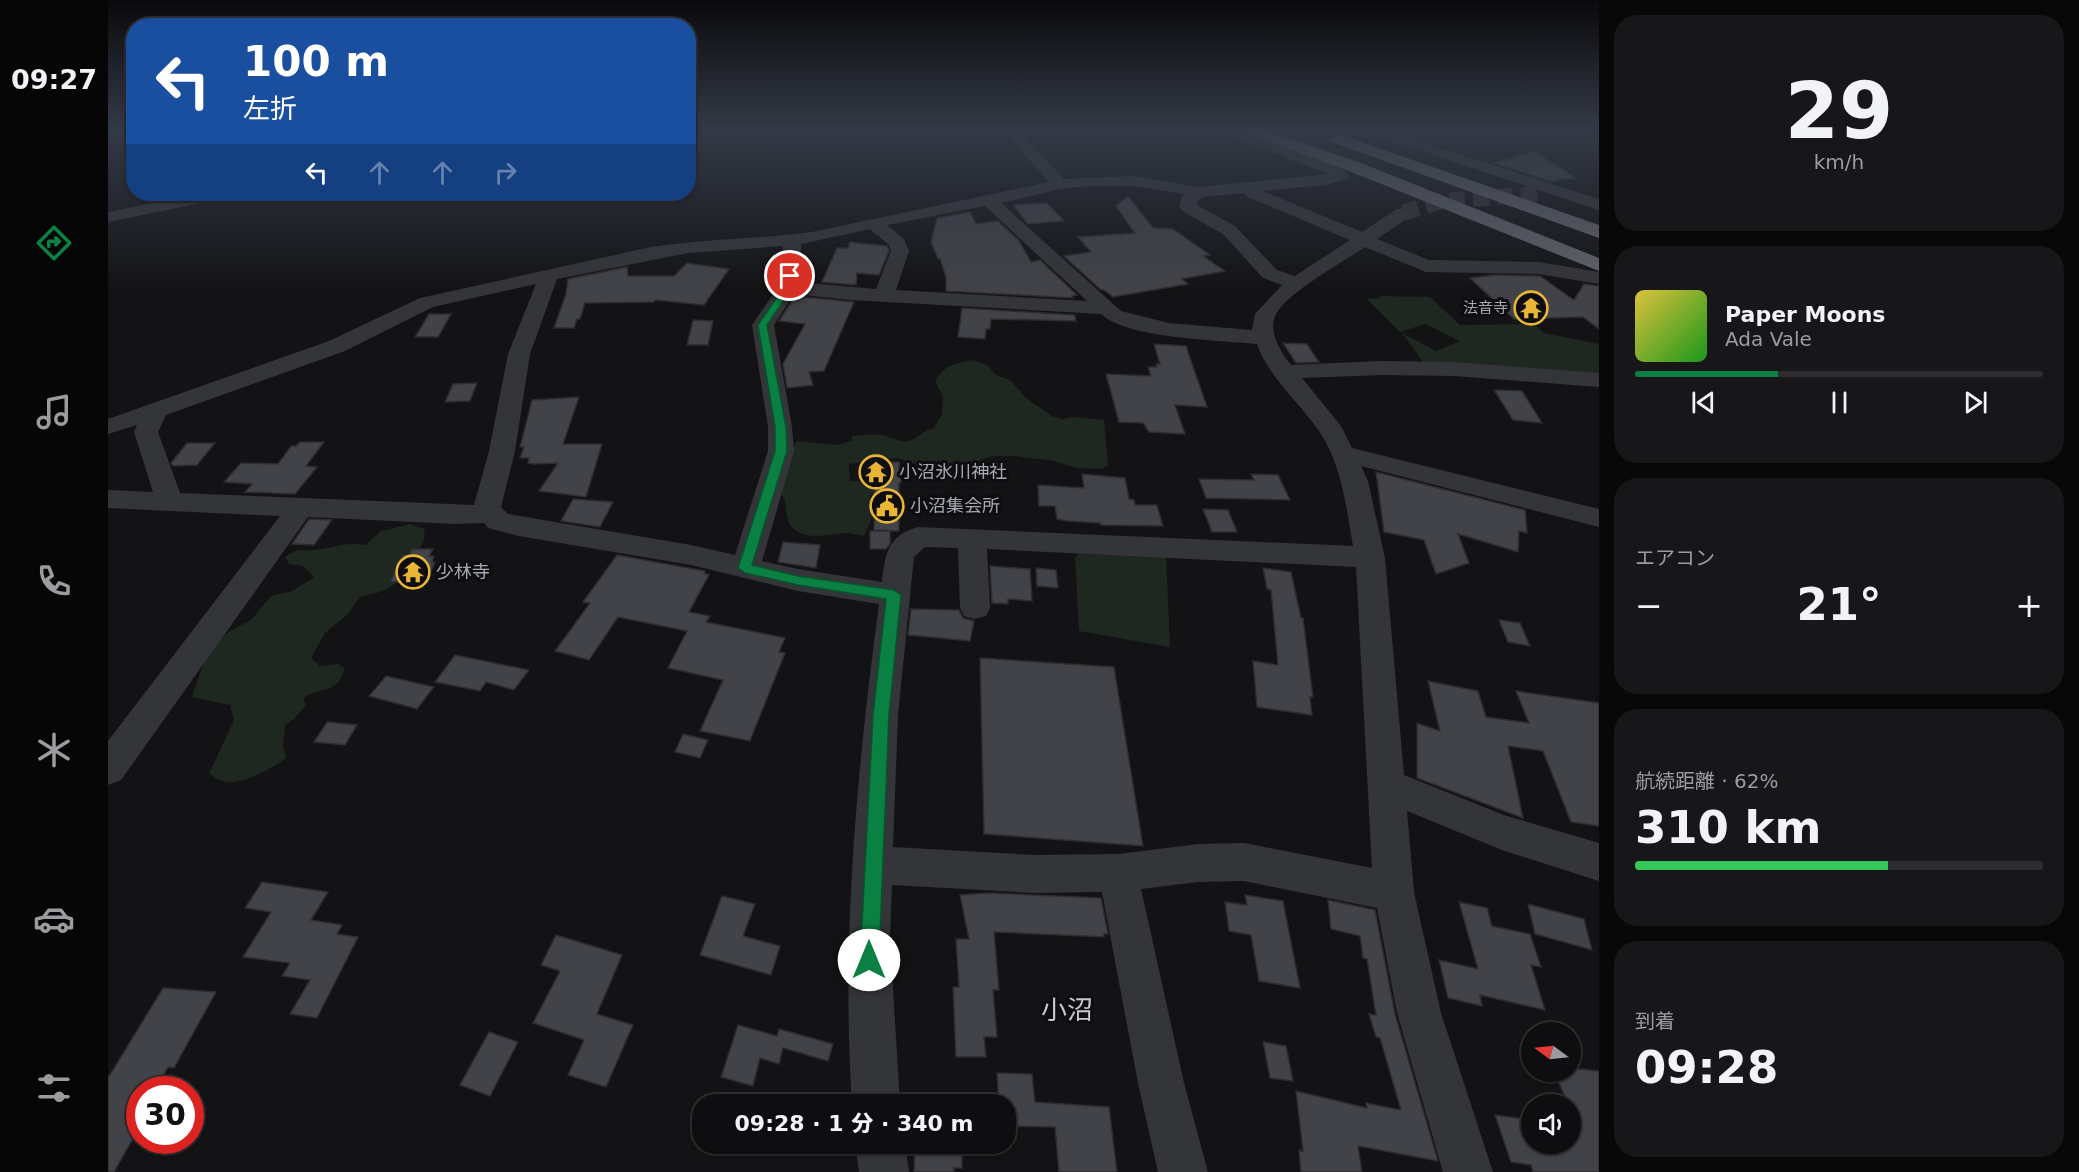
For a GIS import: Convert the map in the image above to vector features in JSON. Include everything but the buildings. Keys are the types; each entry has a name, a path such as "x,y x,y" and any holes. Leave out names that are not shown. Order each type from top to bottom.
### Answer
{"highway":[{"path":"1392,182 1599,265"},
{"path":"1409,182 1599,256"},
{"path":"1462,182 1599,232"},
{"path":"1478,182 1599,222"}],"street":[{"path":"108,427 337,346 427,302 688,247 792,240 1060,184 1082,182"},
{"path":"1120,182 1199,192 1297,182"},
{"path":"1531,182 1599,205"},
{"path":"1248,188 1254,193 1426,266 1539,268 1599,278"},
{"path":"1199,192 1189,199 1188,207 1229,230 1270,274 1298,284"},
{"path":"1540,194 1599,194"},
{"path":"988,200 1114,315 1134,324 1265,338"},
{"path":"108,217 187,201"},
{"path":"1403,213 1284,293 1265,314 1263,331 1271,354 1332,431 1355,481 1370,558 1394,892 1419,1013 1468,1172"},
{"path":"873,223 898,243 900,251 884,296"},
{"path":"745,568 781,451 780,427 762,325 788,287 792,262 792,240"},
{"path":"548,278 519,354 502,452 487,509 498,521 519,528 691,555 798,580 894,595"},
{"path":"788,287 884,296 1107,308"},
{"path":"1285,372 1382,368 1454,369 1599,380"},
{"path":"156,409 146,432 169,501"},
{"path":"1342,453 1599,518"},
{"path":"108,499 491,514"},
{"path":"108,769 301,507"},
{"path":"875,1094 869,939 881,715 900,553 918,537 1370,558"},
{"path":"972,538 975,608"},
{"path":"1386,785 1502,832 1599,862"},
{"path":"874,866 1034,874 1118,873 1198,863 1244,862 1394,892"},
{"path":"1118,873 1161,1083 1183,1172"},
{"path":"882,1154 885,1172"}],"shaded area":[{"path":"1379,296 1430,297 1460,325 1534,324 1544,333 1599,344 1599,376 1423,362 1402,333 1436,351 1460,341 1425,324 1400,332 1367,299 1380,298"},
{"path":"973,360 987,365 996,375 1010,380 1025,397 1052,416 1061,419 1074,417 1104,420 1108,466 1101,469 1076,468 1054,461 1015,456 992,456 962,467 926,467 897,458 849,464 850,481 873,481 881,485 883,492 870,495 872,518 864,536 845,533 809,536 796,531 791,526 784,500 779,491 791,452 797,441 837,445 851,441 852,436 870,434 902,441 912,440 934,428 942,414 943,396 935,382 938,376 946,368"},
{"path":"410,524 424,529 424,540 404,565 397,580 384,590 360,597 348,614 325,633 311,658 320,666 338,664 345,668 342,677 333,686 303,698 306,705 294,719 285,725 283,745 286,758 265,771 238,781 222,781 209,774 234,720 230,705 192,697 206,656 227,633 252,619 271,596 292,591 314,577 303,566 289,564 285,557 298,550 350,544 366,545 381,531"},
{"path":"1078,554 1166,556 1170,647 1079,631 1075,558"}],"tunnel":[{"path":"1403,213 1441,201 1540,194"}],"place":[{"name":"法音寺","path":"1531,308"},
{"name":"小沼氷川神社","path":"876,472"},
{"name":"小沼集会所","path":"887,506"},
{"name":"少林寺","path":"413,572"}],"district":[{"name":"小沼","path":"1067,1010"}],"route":[{"path":"790,276 788,287 762,325 780,427 781,451 745,568 798,580 894,595 881,715 869,960"}]}
